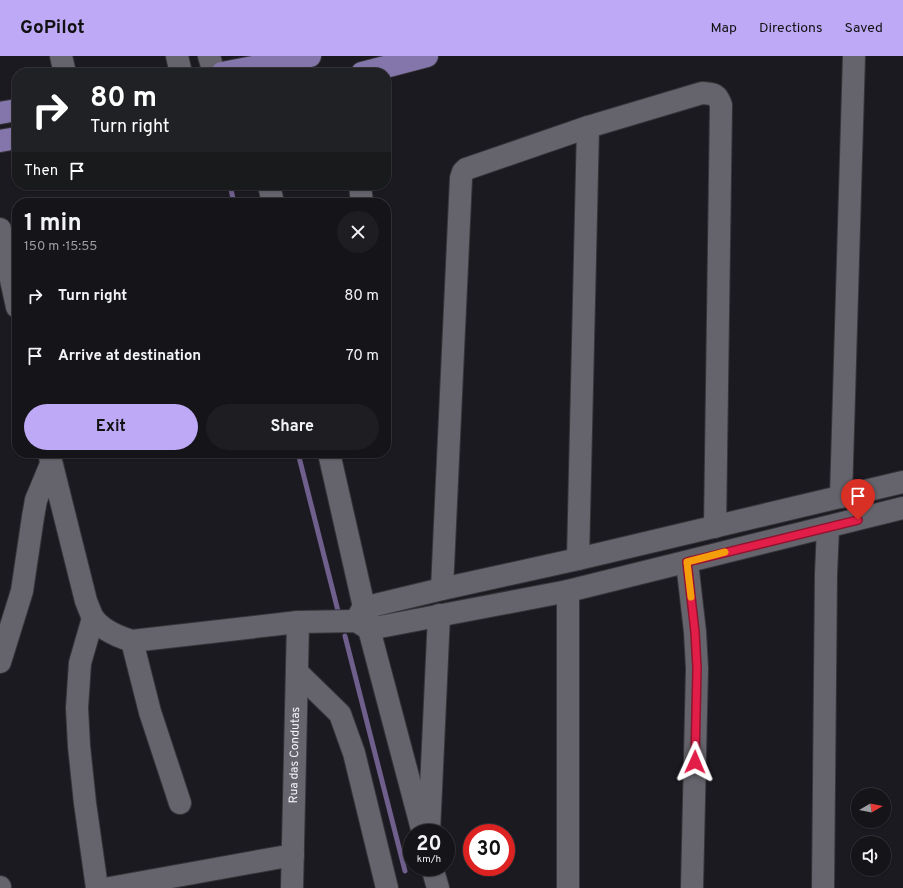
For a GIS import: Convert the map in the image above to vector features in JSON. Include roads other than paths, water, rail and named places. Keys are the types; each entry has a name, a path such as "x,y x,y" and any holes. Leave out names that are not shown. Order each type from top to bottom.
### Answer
{"main road":[{"path":"248,68 310,56"},
{"path":"381,68 427,56"},
{"path":"0,113 12,111"},
{"path":"0,141 12,139"}],"street":[{"path":"61,56 64,68"},
{"path":"177,56 180,68"},
{"path":"209,56 213,68"},
{"path":"841,497 854,56"},
{"path":"442,589 460,178 463,172 466,169 588,127 702,93 713,94 719,98 721,105 715,527"},
{"path":"578,559 588,127"},
{"path":"0,229 12,284"},
{"path":"50,458 80,580 93,618 109,632 119,638 132,641 298,622 439,615 568,591 828,528 903,508"},
{"path":"0,662 22,591 32,517 50,458"},
{"path":"330,458 363,619 420,824"},
{"path":"363,619 442,589 578,559 903,482"},
{"path":"823,888 826,574 828,528"},
{"path":"687,562 695,632 697,668 692,888"},
{"path":"568,591 568,888"},
{"path":"429,824 439,615"},
{"path":"93,618 80,663 77,708 85,803 97,888"},
{"name":"Rua das Condutas","path":"292,888 298,622"},
{"path":"132,641 150,712 180,803"},
{"path":"297,672 340,714 354,753 387,888"},
{"path":"110,888 191,881 293,855"}],"waterway":[{"path":"231,190 233,198"},
{"path":"299,458 338,611"},
{"path":"345,636 403,863"}]}
